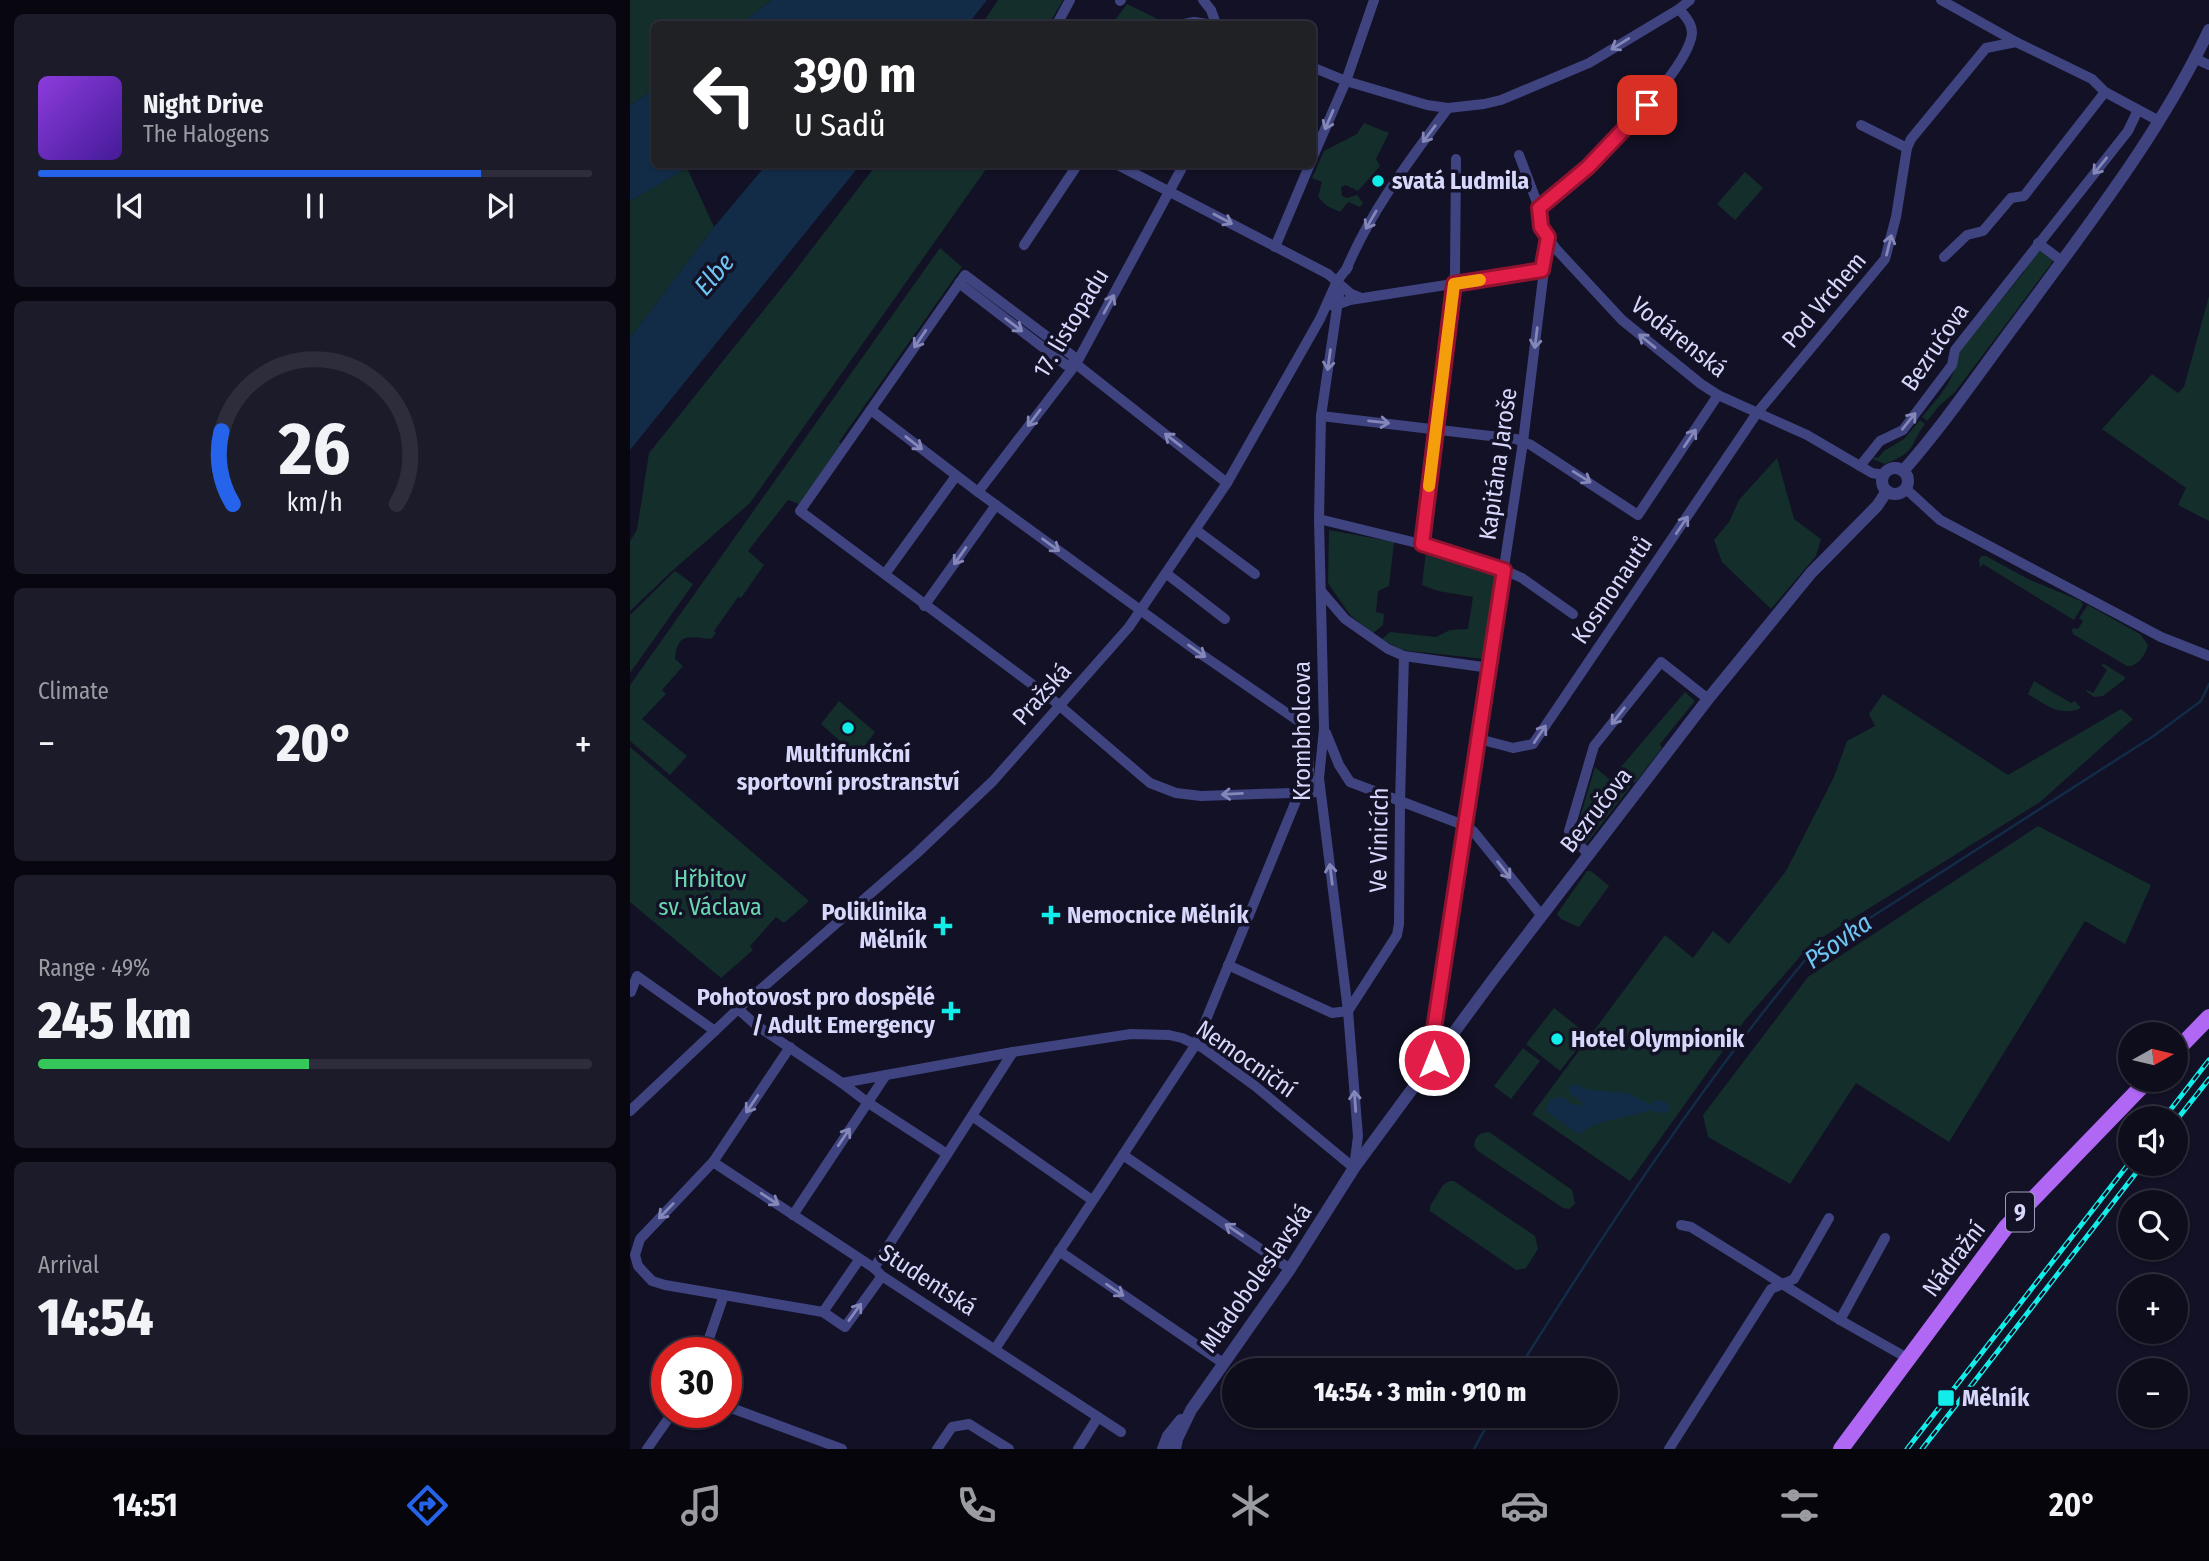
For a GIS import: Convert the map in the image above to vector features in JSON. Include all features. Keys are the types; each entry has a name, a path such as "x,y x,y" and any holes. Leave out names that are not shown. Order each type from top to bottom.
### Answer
{"main road":[{"path":"2188,1039 2209,1017"},
{"name":"Nádražní","path":"1841,1449 2006,1227 2136,1092"}],"street":[{"path":"1059,21 1070,0"},
{"path":"1203,0 1215,21"},
{"path":"1316,150 1346,81 1374,0"},
{"path":"1316,69 1346,81 1427,105 1448,108 1501,100 1589,63 1690,0"},
{"path":"1941,0 2092,79 2105,92 2159,121"},
{"path":"1539,208 1588,167 1647,105 1674,69 1692,28 1679,9"},
{"name":"Bezručova","path":"1903,471 1919,454 2131,167 2209,30"},
{"name":"Pod Vrchem","path":"1757,413 1885,259 1911,139 1986,48 2016,41"},
{"path":"2194,58 2209,65"},
{"path":"1944,257 1967,235 1983,231 2011,198 2024,196 2105,92"},
{"name":"Pražská","path":"630,1111 738,1009 916,854 993,781 1141,611 1227,483 1344,279 1374,214 1410,158 1448,108"},
{"name":"Bezručova","path":"1860,466 1880,441 1903,429 1952,365 1955,350 2128,131 2138,110"},
{"path":"1861,125 1907,148"},
{"name":"Kapitána Jaroše","path":"1434,1060 1434,1029 1523,442 1548,237 1541,227 1539,208 1519,155"},
{"path":"1422,544 1454,284 1456,159"},
{"path":"1024,245 1075,168"},
{"path":"1124,168 1328,274 1344,279 1361,298"},
{"name":"17. listopadu","path":"978,492 1076,364 1182,168"},
{"path":"1275,247 1308,168"},
{"name":"Vodárenská","path":"1548,237 1585,283 1622,320 1700,384 1718,395 1807,435 1872,472 1884,475"},
{"path":"2038,243 2062,261"},
{"path":"1336,304 1542,270"},
{"path":"1227,483 1076,364 1066,365 962,279 800,511 1060,706 1150,783 1176,793 1201,796 1310,792"},
{"name":"Pražská","path":"1320,318 1336,304 1344,279"},
{"name":"Krombholcova","path":"1336,304 1321,416 1319,519 1324,729 1319,778 1310,792 1348,1011 1358,1136 1354,1168"},
{"path":"1314,329 1327,327 1333,335"},
{"path":"1321,416 1436,428 1523,442 1639,515 1718,395"},
{"path":"871,410 1141,611 1307,727 1310,792 1228,965 1196,1044 995,1349"},
{"name":"Kosmonautů","path":"1479,739 1513,748 1533,744 1757,413"},
{"path":"1894,468 1903,471 1907,479 1905,488 1895,494 1887,491 1883,485 1884,475 1894,468"},
{"path":"885,573 956,475"},
{"path":"1905,488 1940,520 2161,637 2209,656"},
{"name":"Bezručova","path":"1354,1168 1588,853 1708,699 1811,573 1869,514 1887,491"},
{"path":"924,606 996,505"},
{"path":"1319,519 1422,544 1504,570 1522,578 1573,614"},
{"path":"1196,530 1255,574"},
{"path":"1167,574 1225,619"},
{"path":"1321,592 1322,590 1347,620 1388,649 1404,656 1490,668"},
{"name":"Ve Vinicích","path":"1348,1011 1396,935 1399,924 1399,802 1404,656"},
{"path":"1588,853 1571,838 1569,831 1594,747 1661,662 1708,699"},
{"path":"1324,729 1339,765 1350,782 1466,826 1473,831 1542,916"},
{"path":"1228,965 1332,1013 1348,1011"},
{"path":"631,992 637,976 715,1031"},
{"path":"738,1009 756,1025 947,1154"},
{"name":"Nemocniční","path":"842,1083 1131,1034 1169,1035 1196,1044 1255,1086 1354,1168"},
{"path":"790,1047 713,1162 644,1233 635,1255 641,1272 652,1281 823,1312 845,1327 947,1154 1013,1052"},
{"path":"793,1215 886,1075"},
{"path":"972,1116 1092,1200"},
{"path":"1122,1155 1290,1269"},
{"name":"Studentská","path":"713,1162 1121,1433"},
{"name":"Mladoboleslavská","path":"1227,1358 1290,1269 1354,1168"},
{"path":"1669,1449 1771,1289 1794,1279 1829,1218"},
{"path":"1681,1225 1691,1227 1840,1320 1909,1359"},
{"path":"1840,1320 1885,1238"},
{"path":"1059,1251 1222,1362"},
{"path":"823,1312 859,1260"},
{"path":"710,1337 724,1296"},
{"name":"Mladoboleslavská","path":"1175,1449 1191,1410 1222,1364"},
{"name":"Mladoboleslavská","path":"1163,1449 1174,1427 1191,1410"},
{"path":"742,1412 842,1449"},
{"path":"1078,1449 1098,1417"},
{"path":"937,1449 951,1427 969,1424 1009,1449"},
{"path":"647,1449 662,1428"}],"green space":[{"path":"630,0 772,0 744,21 651,21 651,91 630,106"},
{"path":"998,0 1063,0 1051,21 984,21"},
{"path":"1127,4 1162,21 1114,21"},
{"path":"1364,123 1389,133 1376,159 1380,166 1358,191 1346,185 1341,187 1342,196 1347,198 1357,195 1363,203 1360,207 1348,202 1340,212 1327,206 1318,197 1322,182 1312,178 1324,151 1357,134"},
{"path":"687,168 714,227 630,338 630,201"},
{"path":"874,168 987,168 750,503 630,611 630,541 637,530 649,453"},
{"path":"1745,172 1763,188 1735,220 1717,204"},
{"path":"940,248 962,267 839,442 841,444 799,504 788,500 748,551 764,565 714,631 716,633 711,639 690,637 678,644 675,659 683,666 662,690 666,694 642,719 687,756 670,775 630,741 630,685"},
{"path":"2042,248 2054,260 1955,392 1927,421 1922,417 1950,379 1959,351"},
{"path":"2209,296 2209,521 2178,505 2186,488 2102,429 2152,374 2178,393 2184,387"},
{"path":"1920,420 1925,424 1908,452 1885,464 1872,459 1878,458 1884,451 1904,439"},
{"path":"1777,458 1794,519 1821,539 1816,556 1771,609 1722,562 1714,540 1729,522 1739,500"},
{"path":"1329,530 1394,542 1389,586 1378,591 1376,612 1384,614 1383,625 1373,633 1350,615 1328,583"},
{"path":"1426,552 1497,575 1485,659 1399,649 1382,639 1390,632 1436,637 1450,630 1468,629 1473,597 1438,591 1422,585"},
{"path":"1982,556 2081,601 2083,605 2074,620 1983,564 1980,568 1979,559"},
{"path":"675,571 693,584 630,673 630,615"},
{"path":"2088,605 2140,634 2148,645 2138,662 2127,666 2073,634 2073,628 2078,629 2083,621 2079,618"},
{"path":"2104,664 2125,679 2103,696 2094,697 2086,691 2093,693 2107,670 2101,665"},
{"path":"2034,681 2071,703 2075,701 2081,708 2066,711 2041,702 2028,694"},
{"path":"1685,692 1695,701 1660,744 1662,748 1635,783 1622,776 1621,767"},
{"path":"1883,694 2008,775 2121,709 2133,719 2040,802 1810,945 1745,1020 1630,1181 1532,1114 1665,935 1693,958 1713,931 1729,944 1786,871 1834,777 1847,741 1875,726 1869,714"},
{"name":"Multifunkční sportovní prostranství","path":"839,701 875,732 857,756 821,724"},
{"name":"Hřbitov sv. Václava","path":"630,747 809,901 784,923 776,917 750,946 753,950 721,978 630,902"},
{"path":"1595,767 1610,780 1615,774 1631,786 1586,844 1575,834"},
{"path":"2038,826 2151,885 2125,944 2085,921 1949,1142 1856,1083 1790,1184 1708,1137 1703,1115 1808,977"},
{"path":"1587,871 1591,871 1609,886 1579,927 1561,919 1557,914"},
{"name":"Hotel Olympionik","path":"1554,1008 1588,1035 1560,1071 1526,1044"},
{"path":"1523,1048 1540,1061 1511,1099 1494,1086"},
{"path":"1489,1132 1572,1190 1575,1204 1569,1209 1563,1208 1478,1151 1474,1146 1477,1137"},
{"path":"1454,1181 1535,1236 1538,1249 1526,1268 1516,1270 1430,1211 1430,1206 1443,1185"}],"water":[{"path":"772,0 987,0 970,21 744,21"},
{"path":"651,91 651,168 687,168 630,201 630,106"},
{"name":"Elbe","path":"763,168 858,168 630,450 630,338 714,227"},
{"path":"1573,1084 1590,1090 1628,1093 1656,1107 1653,1102 1656,1100 1665,1102 1670,1111 1660,1113 1651,1110 1603,1122 1585,1129 1579,1135 1546,1111 1550,1099 1562,1097 1572,1104 1585,1105 1570,1093"}],"waterway":[{"name":"Pšovka","path":"1526,1358 1691,1108 1806,959 2155,735 2201,701 2209,684"},
{"name":"Pšovka","path":"1474,1449 1485,1428"}],"railway":[{"path":"2173,1106 2209,1060"},
{"path":"2188,1106 2209,1079"},
{"path":"1907,1449 2119,1176"},
{"path":"1922,1449 2134,1176"}],"slow traffic":[{"path":"1429,486 1454,284 1480,280"}],"place":[{"name":"svatá Ludmila","path":"1378,181"},
{"name":"Multifunkční sportovní prostranství","path":"848,728"},
{"name":"Nemocnice Mělník","path":"1051,915"},
{"name":"Poliklinika Mělník","path":"943,926"},
{"name":"Pohotovost pro dospělé / Adult Emergency","path":"951,1011"},
{"name":"Hotel Olympionik","path":"1557,1039"},
{"name":"Mělník","path":"1946,1398"}],"route":[{"path":"1434,1060 1434,1029 1504,570 1422,544 1454,284 1542,270 1548,237 1541,227 1539,208 1588,167 1647,105"}]}
